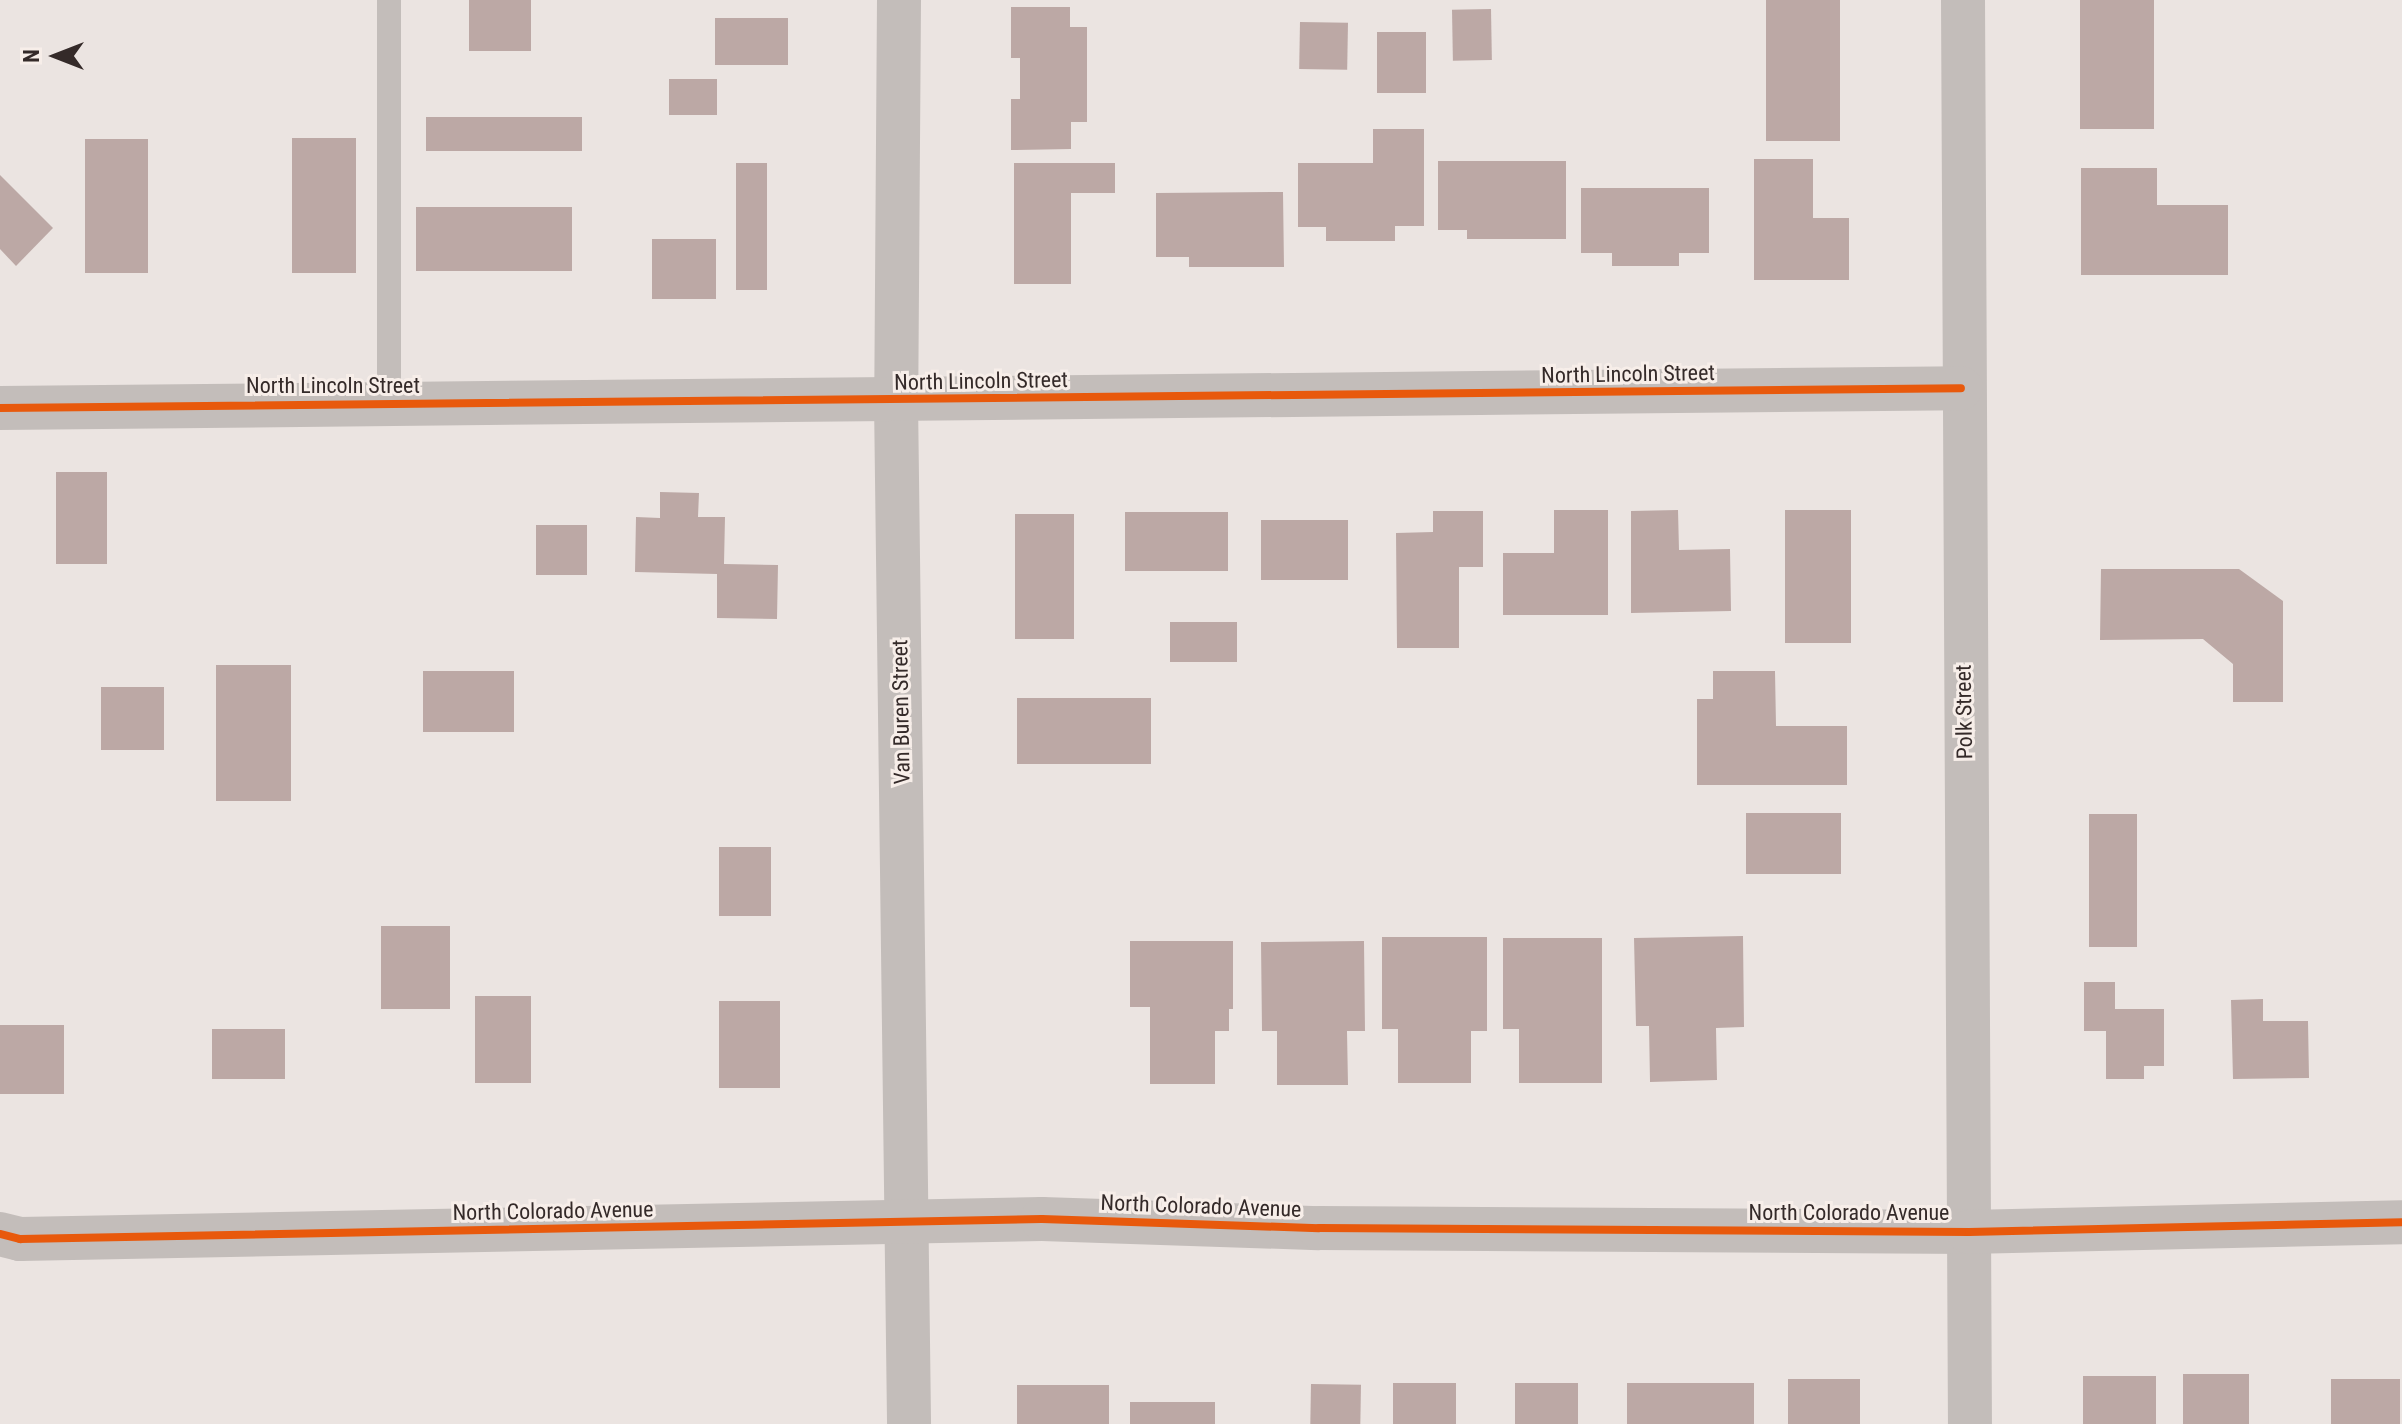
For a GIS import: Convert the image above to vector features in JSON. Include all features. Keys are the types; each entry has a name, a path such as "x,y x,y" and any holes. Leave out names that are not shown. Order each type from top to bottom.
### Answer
{"street":[{"name":"Van Buren Street","path":"899,0 896,400 909,1222 909,1424"},
{"name":"Polk Street","path":"1963,0 1961,388 1970,1424"},
{"name":"North Lincoln Street","path":"0,408 1961,388"},
{"name":"North Colorado Avenue","path":"0,1234 20,1239 1042,1219 1319,1228 1969,1232 2402,1222"}],"lane":[{"path":"389,0 389,405"}],"building":[{"path":"469,0 531,0 531,51 469,51"},
{"path":"1766,0 1840,0 1840,141 1766,141"},
{"path":"2080,0 2154,0 2154,129 2080,129"},
{"path":"1011,7 1070,7 1070,27 1087,27 1087,122 1071,122 1071,149 1011,150 1011,99 1020,99 1020,58 1011,58"},
{"path":"1491,9 1492,60 1453,61 1452,10"},
{"path":"715,18 788,18 788,65 715,65"},
{"path":"1300,22 1348,23 1347,70 1299,69"},
{"path":"1377,32 1426,32 1426,93 1377,93"},
{"path":"669,79 717,79 717,115 669,115"},
{"path":"426,117 582,117 582,151 426,151"},
{"path":"1373,129 1424,129 1424,226 1395,226 1395,241 1326,241 1326,227 1298,227 1298,163 1373,163"},
{"path":"292,138 356,138 356,273 292,273"},
{"path":"85,139 148,139 148,273 85,273"},
{"path":"1754,159 1813,159 1813,218 1849,218 1849,280 1754,280"},
{"path":"1438,161 1566,161 1566,239 1467,239 1467,230 1438,230"},
{"path":"736,163 767,163 767,290 736,290"},
{"path":"1014,163 1115,163 1115,193 1071,193 1071,284 1014,284"},
{"path":"2081,168 2157,168 2157,205 2228,205 2228,275 2081,275"},
{"path":"0,175 53,228 16,266 0,249"},
{"path":"1581,188 1709,188 1709,253 1679,253 1679,266 1612,266 1612,253 1581,253"},
{"path":"1283,192 1284,267 1189,267 1189,257 1156,257 1156,193"},
{"path":"416,207 572,207 572,271 416,271"},
{"path":"652,239 716,239 716,299 652,299"},
{"path":"56,472 107,472 107,564 56,564"},
{"path":"660,492 699,493 698,517 725,517 724,564 778,565 777,619 717,618 717,574 635,572 636,517 660,518"},
{"path":"1554,510 1608,510 1608,615 1503,615 1503,553 1554,553"},
{"path":"1678,510 1679,550 1730,549 1731,611 1631,613 1631,511"},
{"path":"1785,510 1851,510 1851,643 1785,643"},
{"path":"1433,511 1483,511 1483,567 1459,567 1459,648 1397,648 1396,533 1433,532"},
{"path":"1125,512 1228,512 1228,571 1125,571"},
{"path":"1015,514 1074,514 1074,639 1015,639"},
{"path":"1261,520 1348,520 1348,580 1261,580"},
{"path":"536,525 587,525 587,575 536,575"},
{"path":"2101,569 2239,569 2283,601 2283,702 2233,702 2233,664 2203,639 2100,640"},
{"path":"1170,622 1237,622 1237,662 1170,662"},
{"path":"216,665 291,665 291,801 216,801"},
{"path":"423,671 514,671 514,732 423,732"},
{"path":"1713,671 1775,671 1776,726 1847,726 1847,785 1697,785 1697,699 1713,699"},
{"path":"101,687 164,687 164,750 101,750"},
{"path":"1017,698 1151,698 1151,764 1017,764"},
{"path":"1746,813 1841,813 1841,874 1746,874"},
{"path":"2089,814 2137,814 2137,947 2089,947"},
{"path":"719,847 771,847 771,916 719,916"},
{"path":"381,926 450,926 450,1009 381,1009"},
{"path":"1743,936 1744,1027 1716,1028 1717,1080 1650,1082 1649,1026 1636,1026 1634,938"},
{"path":"1382,937 1487,937 1487,1031 1471,1031 1471,1083 1398,1083 1398,1029 1382,1029"},
{"path":"1503,938 1602,938 1602,1083 1519,1083 1519,1029 1503,1029"},
{"path":"1130,941 1233,941 1233,1009 1229,1009 1229,1031 1215,1031 1215,1084 1150,1084 1150,1007 1130,1007"},
{"path":"1364,941 1365,1031 1347,1031 1348,1085 1277,1085 1277,1031 1262,1031 1261,942"},
{"path":"2084,982 2115,982 2115,1009 2164,1009 2164,1066 2144,1066 2144,1079 2106,1079 2106,1031 2084,1031"},
{"path":"475,996 531,996 531,1083 475,1083"},
{"path":"2263,999 2263,1021 2308,1021 2309,1078 2233,1079 2231,1000"},
{"path":"719,1001 780,1001 780,1088 719,1088"},
{"path":"0,1025 64,1025 64,1094 0,1094"},
{"path":"212,1029 285,1029 285,1079 212,1079"},
{"path":"2183,1374 2249,1374 2249,1424 2183,1424"},
{"path":"2083,1376 2156,1376 2156,1424 2083,1424"},
{"path":"1788,1379 1860,1379 1860,1424 1788,1424"},
{"path":"2331,1379 2400,1379 2400,1424 2331,1424"},
{"path":"1393,1383 1456,1383 1456,1424 1393,1424"},
{"path":"1515,1383 1578,1383 1578,1424 1515,1424"},
{"path":"1627,1383 1754,1383 1754,1424 1627,1424"},
{"path":"1311,1384 1361,1385 1360,1424 1310,1424"},
{"path":"1017,1385 1109,1385 1109,1424 1017,1424"},
{"path":"1130,1402 1215,1402 1215,1424 1130,1424"}],"cycle path":[{"path":"0,408 1961,388"},
{"path":"0,1234 20,1239 1042,1219 1319,1228 1969,1232 2402,1222"}]}
